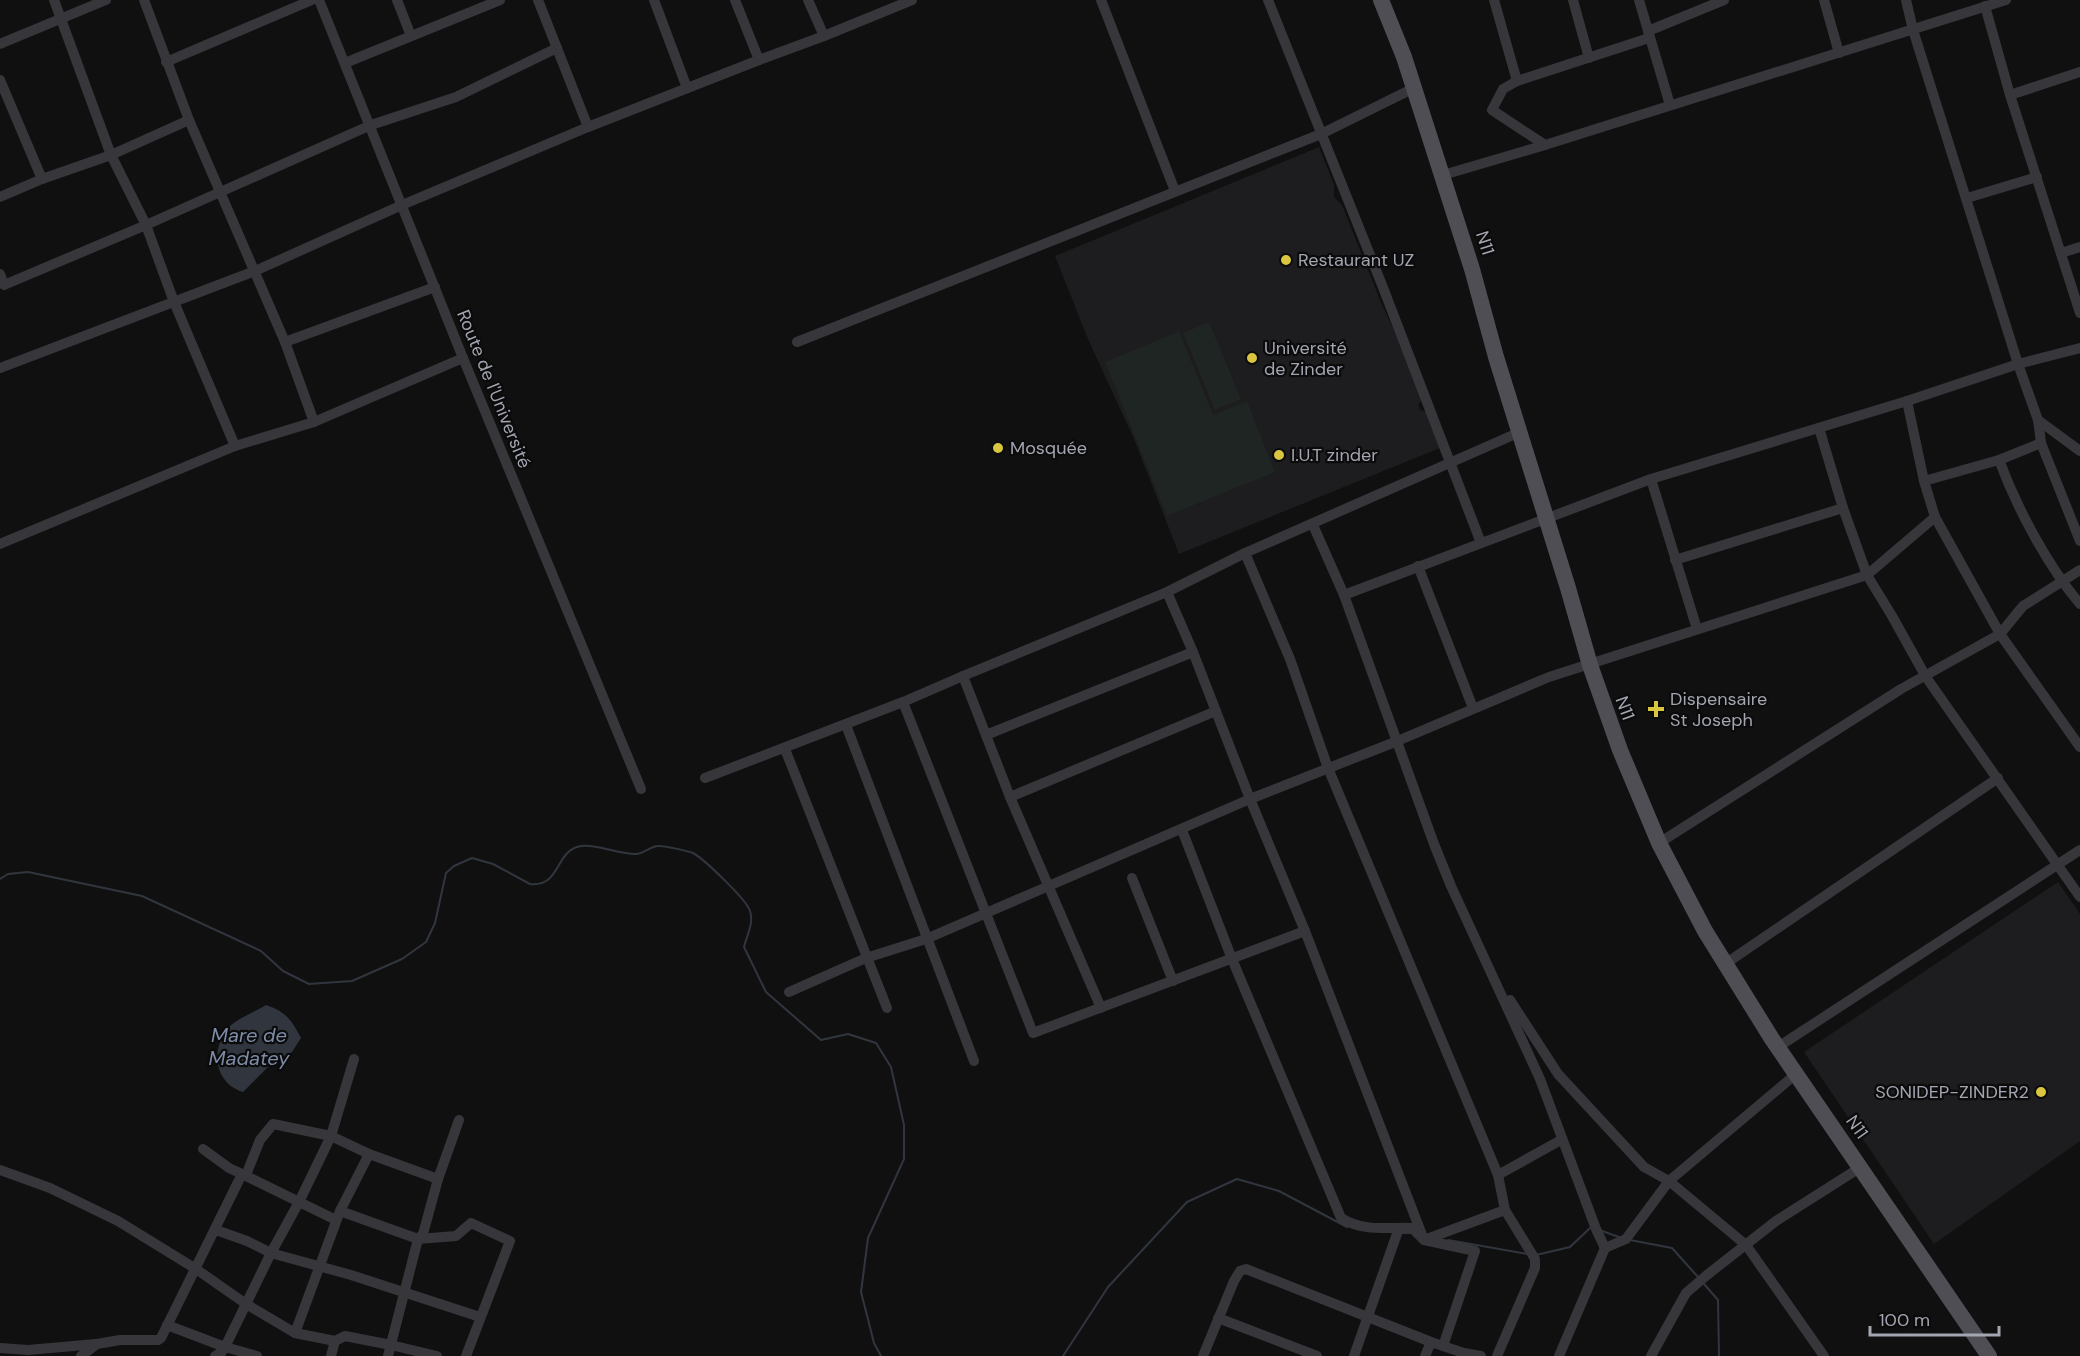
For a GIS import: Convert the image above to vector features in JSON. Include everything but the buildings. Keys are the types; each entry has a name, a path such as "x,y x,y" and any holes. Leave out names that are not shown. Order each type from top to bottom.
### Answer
{"main road":[{"name":"N11","path":"1381,0 1392,24 1443,175 1590,665 1620,750 1659,843 1683,891 1725,964 1778,1047 1989,1356"}],"street":[{"path":"54,0 111,155 146,225 174,302 235,446"},
{"path":"0,44 106,0"},
{"path":"144,0 189,120 285,342 314,422"},
{"path":"166,62 312,0"},
{"name":"Route de l'Université","path":"319,0 463,358 641,789"},
{"path":"397,0 411,36"},
{"path":"468,0 473,11"},
{"path":"345,63 500,0"},
{"path":"538,0 588,127"},
{"path":"654,0 687,88"},
{"path":"735,0 759,60"},
{"path":"808,0 824,36"},
{"path":"0,368 255,271 402,204 588,127 824,36 886,5 912,0"},
{"path":"1101,0 1175,191"},
{"path":"1268,0 1481,543"},
{"path":"1494,0 1517,81"},
{"path":"1573,0 1589,57"},
{"path":"1639,0 1670,105"},
{"path":"1545,145 1492,110 1503,89 1517,81 1649,34 1724,0"},
{"path":"1824,0 1839,53"},
{"path":"1905,0 2018,364 2038,420 2041,443 2080,541"},
{"path":"1443,175 2006,0"},
{"path":"1985,6 2010,95 2080,313"},
{"path":"0,274 4,285 371,125 456,97 557,48"},
{"path":"2010,95 2080,72"},
{"path":"0,81 42,179"},
{"path":"797,342 1321,134 1414,88"},
{"path":"0,197 42,179 111,155 189,120"},
{"path":"1967,198 2037,177"},
{"path":"2061,253 2080,247"},
{"path":"285,342 435,287"},
{"path":"1344,595 1651,479 1907,401 2018,364 2080,348"},
{"path":"0,544 235,446 314,422 463,358"},
{"path":"1907,401 1924,481 1935,518 2000,634 2080,747"},
{"path":"2038,420 2080,451"},
{"path":"1819,428 1843,508 1867,575 1926,676 2080,897"},
{"path":"705,778 846,725 1167,592 1245,553 1520,432"},
{"path":"1924,481 1999,460 2041,443"},
{"path":"1999,460 2019,507 2062,583 2080,604"},
{"path":"1651,479 1697,629"},
{"path":"1675,560 1843,508"},
{"path":"789,992 866,958 926,939 1250,799 1395,742 1549,677 1867,575 1935,518"},
{"path":"1313,525 1344,595 1374,675 1395,742 1451,886 1540,1079 1605,1248"},
{"path":"1245,553 1290,659 1328,768 1498,1175 1505,1210 1533,1255 1535,1268 1497,1356"},
{"path":"1418,566 1473,708"},
{"path":"1659,843 1901,689 2000,634 2023,606 2080,570"},
{"path":"1167,592 1305,931 1424,1240"},
{"path":"986,735 1193,652"},
{"path":"963,676 1010,797 1101,1008"},
{"path":"903,702 1033,1033 1305,931"},
{"path":"1010,797 1216,711"},
{"path":"846,725 974,1061"},
{"path":"785,748 886,1008"},
{"path":"1725,964 1998,778"},
{"path":"1182,830 1232,959 1341,1218 1350,1224 1373,1229 1412,1228 1424,1240 1476,1251 1443,1346"},
{"path":"1778,1047 2080,850"},
{"path":"1132,878 1173,981"},
{"path":"1489,967 1558,1074 1644,1167 1669,1181 1746,1245 1824,1356"},
{"path":"215,1356 225,1347 331,1136 354,1059"},
{"path":"1559,1356 1605,1248 1626,1239 1669,1181 1796,1074"},
{"path":"389,1350 418,1239 423,1234 438,1179 459,1120"},
{"path":"0,1348 28,1350 120,1340 158,1340 260,1140 273,1124 331,1136 369,1154 438,1179"},
{"path":"1498,1175 1562,1140"},
{"path":"203,1149 229,1168 299,1202 338,1216 418,1239 456,1236 471,1223 510,1241 466,1356"},
{"path":"295,1333 338,1216 369,1154"},
{"path":"1651,1356 1686,1293 1776,1221 1861,1167"},
{"path":"0,1170 50,1188 118,1221 295,1333 335,1341 345,1336 389,1350 437,1356"},
{"path":"1424,1240 1505,1210"},
{"path":"1354,1356 1400,1228"},
{"path":"216,1230 247,1241 271,1253 351,1275 480,1317"},
{"path":"1203,1356 1234,1281 1240,1271 1246,1269 1464,1355 1481,1356"},
{"path":"1218,1318 1317,1356"},
{"path":"167,1324 225,1347 257,1356"},
{"path":"331,1356 335,1341"},
{"path":"1425,1356 1431,1342"},
{"path":"81,1356 97,1344"}],"shaded area":[{"name":"Université de Zinder","path":"1319,147 1334,185 1334,197 1342,205 1382,305 1416,376 1422,401 1418,404 1420,410 1426,412 1440,448 1179,554 1134,439 1088,339 1055,256"},
{"path":"1209,322 1241,399 1215,410 1183,333"},
{"path":"1179,331 1213,415 1247,401 1275,472 1167,516 1105,362"},
{"path":"2058,882 2080,914 2080,1141 1934,1244 1804,1052"}],"water":[{"name":"Mare de Madatey","path":"266,1005 287,1017 301,1038 290,1055 276,1059 243,1092 233,1088 221,1073 217,1055 219,1045 229,1027"}],"waterway":[{"path":"0,879 8,874 28,872 142,896 261,951 283,971 309,984 352,981 402,959 426,942 435,923 446,873 454,866 472,858 493,864 530,884 540,884 547,880 565,856 577,847 591,846 636,854 660,846 693,853 724,880 750,911 751,924 744,947 766,992 821,1040 848,1034 876,1043 891,1067 904,1125 904,1159 868,1238 861,1292 874,1343 881,1356"},
{"path":"1063,1356 1108,1287 1187,1202 1237,1179 1279,1191 1347,1227"},
{"path":"1536,1255 1570,1247 1590,1228"},
{"path":"1602,1231 1619,1237"},
{"path":"1400,1233 1413,1233"},
{"path":"1448,1240 1528,1254"},
{"path":"1630,1240 1672,1248 1698,1277"},
{"path":"1704,1284 1718,1300 1719,1356"}],"place":[{"name":"Restaurant UZ","path":"1286,260"},
{"name":"Université de Zinder","path":"1252,358"},
{"name":"Mosquée","path":"998,448"},
{"name":"I.U.T zinder","path":"1279,455"},
{"name":"Dispensaire St Joseph","path":"1656,709"},
{"name":"SONIDEP-ZINDER2","path":"2041,1092"}]}
